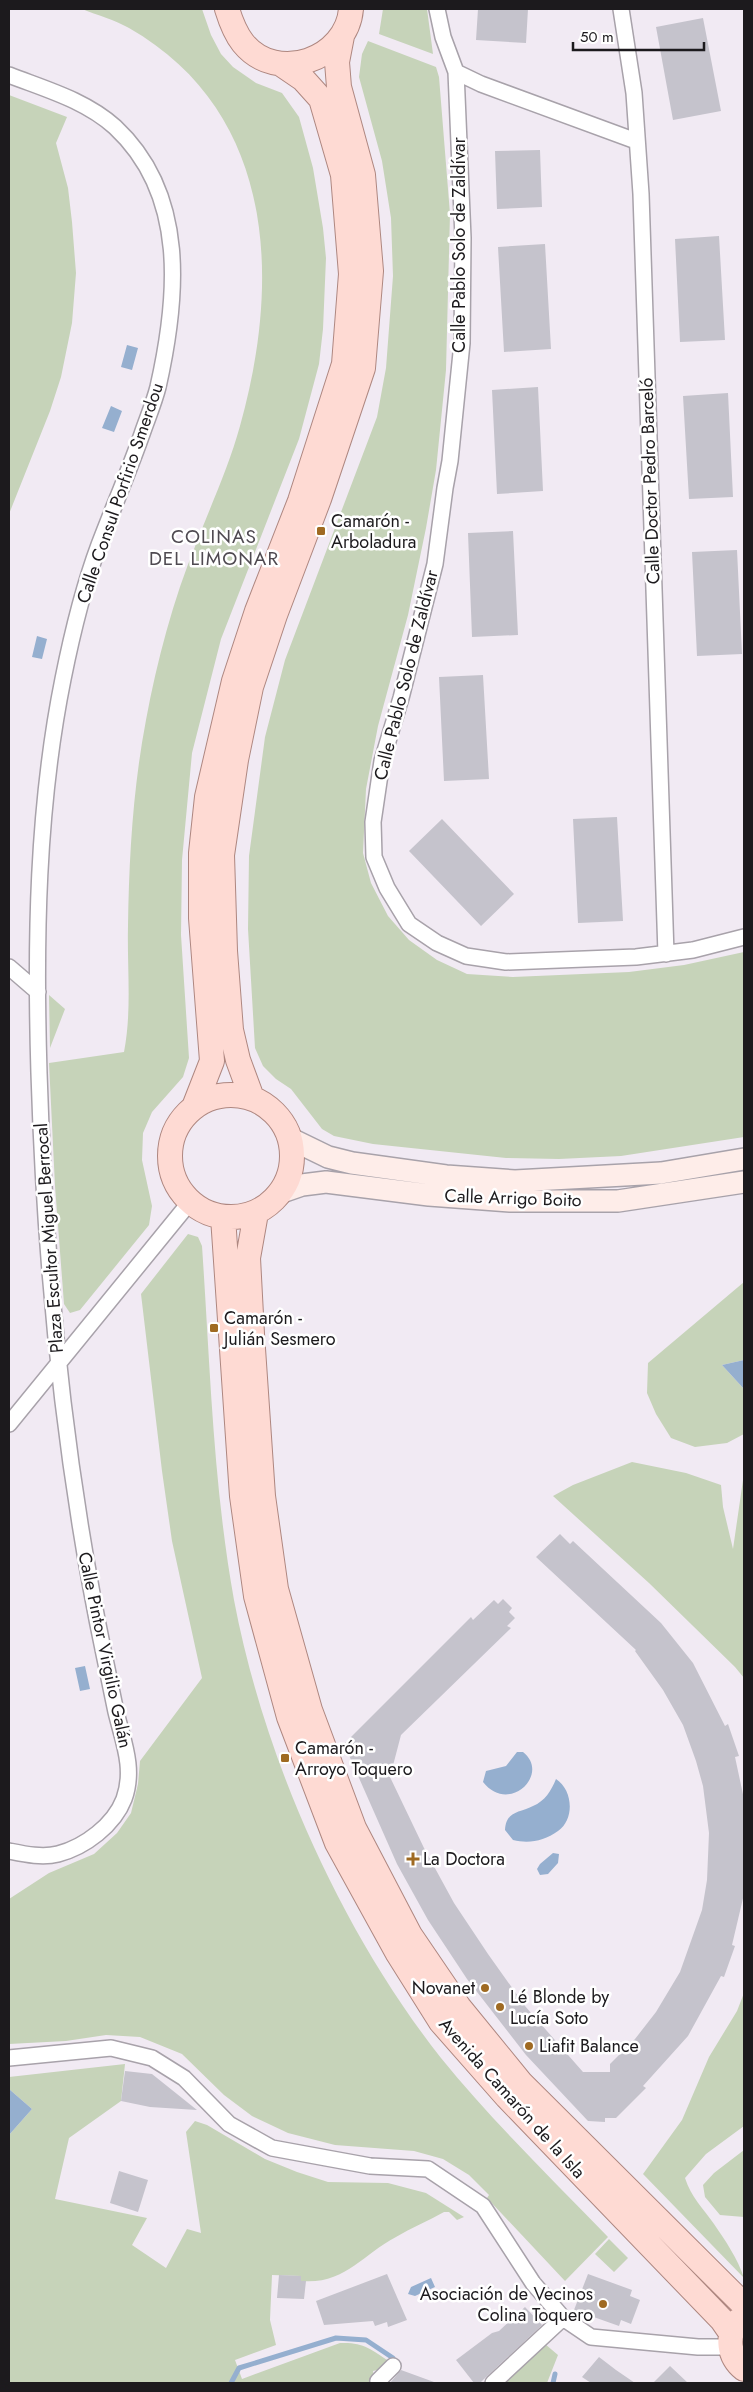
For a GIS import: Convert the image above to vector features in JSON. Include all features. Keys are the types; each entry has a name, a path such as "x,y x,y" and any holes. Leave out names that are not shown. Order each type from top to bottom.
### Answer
{"main road":[{"path":"194,1107 212,1061 201,918 201,853 207,797 234,681 257,611 300,501 344,364 351,274 343,175 321,99 303,79 281,64 261,57 244,45 233,28 227,9"},
{"path":"252,1098 238,1060 231,1030 222,855 236,760 251,687 275,615 320,499 363,368 371,271 363,175 339,87 337,62 342,36 350,17 351,9"},
{"path":"281,64 298,64 315,59 330,50 342,36"},
{"path":"232,1094 252,1098 269,1107 282,1122 291,1139 292,1166 282,1192 270,1204 256,1213 240,1218 223,1217 206,1212 190,1202 177,1185 170,1165 171,1143 179,1123 194,1107 212,1098 232,1094"},
{"name":"Calle Arrigo Boito","path":"291,1139 328,1157 352,1163 446,1176 514,1181 661,1173 744,1159"},
{"name":"Calle Arrigo Boito","path":"282,1192 302,1185 326,1182 429,1195 510,1202 618,1201 744,1182"},
{"name":"Avenida Camarón de la Isla","path":"256,1213 248,1258 251,1325 262,1496 276,1589 310,1710 354,1828 410,1935 460,2007 521,2083 744,2305"},
{"name":"Avenida Camarón de la Isla","path":"223,1217 242,1496 256,1596 289,1717 337,1843 397,1952 441,2022 507,2097 735,2332 733,2356 744,2369"}],"street":[{"name":"Calle Pablo Solo de Zaldívar","path":"437,9 442,37 456,72 463,238 462,343 450,461 435,564 401,698 382,761 373,822 374,857 387,888 409,924 437,943 466,956 506,962 563,961 666,954 693,950 744,937"},
{"name":"Calle Doctor Pedro Barceló","path":"621,9 634,92 644,281 666,954"},
{"path":"456,72 481,84 636,140"},
{"name":"Calle Consul Porfirio Smerdou","path":"9,75 58,93 90,109 113,125 150,172 169,222 172,249 171,308 158,390 98,548 66,665 52,736 40,851 38,992"},
{"path":"9,968 38,992"},
{"name":"Plaza Escultor Miguel Berrocal","path":"38,992 42,1164 58,1365"},
{"name":"Plaza Escultor Miguel Berrocal","path":"58,1365 190,1202"},
{"path":"9,1424 58,1365"},
{"name":"Calle Pintor Virgilio Galán","path":"9,1851 28,1855 56,1855 81,1844 104,1828 123,1802 129,1766 127,1749 113,1697 94,1606 78,1516 58,1365"},
{"path":"9,2058 111,2048 127,2051 152,2058 184,2078 230,2124 272,2148 370,2166 428,2168 483,2206 533,2282 563,2318 591,2338 680,2346 735,2332"},
{"path":"493,2383 563,2318"},
{"path":"379,2383 393,2366"}],"green space":[{"path":"82,9 202,9 211,35 221,54 233,67 256,83 282,93 299,117 313,168 326,258 323,329 319,364 299,439 221,639 192,753 182,860 181,935 189,1058 183,1077 152,1112 143,1133 142,1160 152,1206 149,1225 80,1310 70,1313 64,1304 55,1186 49,1063 124,1052 129,1005 129,874 135,797 146,720 155,675 173,609 240,426 253,370 261,314 262,258 255,204 240,152 214,105 178,63 129,28"},
{"path":"383,9 427,9 433,54 379,34"},
{"path":"368,41 436,67 439,77 450,214 446,370 436,470 408,615 378,726 366,789 363,853 371,883 388,916 409,940 437,960 467,974 513,977 629,972 684,965 744,952 744,1137 621,1156 559,1159 506,1158 373,1144 334,1136 322,1129 291,1089 276,1079 263,1066 255,1048 248,929 249,856 265,737 285,660 377,417 386,368 393,276 391,218 382,161 359,77 362,54"},
{"path":"9,95 67,117 56,143 68,188 76,273 72,323 61,377 50,411 9,514"},
{"path":"49,995 65,1009 50,1048"},
{"path":"188,1234 198,1237 202,1246 217,1468 221,1512 234,1600 247,1660 265,1721 286,1781 311,1841 339,1899 371,1955 405,2008 441,2058 481,2104 608,2237 565,2281 487,2198 489,2195 469,2175 443,2159 414,2151 335,2145 288,2133 252,2116 224,2095 182,2054 140,2037 106,2035 66,2041 9,2044 9,1899 49,1873 94,1854 117,1833 131,1813 138,1784 140,1761 202,1678 172,1541 141,1294"},
{"path":"744,1282 744,1360 722,1365 744,1389 744,1434 727,1443 695,1447 671,1438 656,1414 647,1393 648,1363"},
{"path":"632,1462 686,1473 721,1485 723,1507 733,1549 744,1473 744,1678 649,1583 553,1496 573,1485"},
{"path":"744,1993 744,2126 706,2154 685,2178 694,2197 731,2250 744,2278 643,2174 682,2120 709,2057 737,2011"},
{"path":"125,2064 121,2101 69,2138 55,2199 147,2218 132,2245 166,2268 187,2229 201,2233 186,2132 195,2121 207,2125 265,2159 297,2172 328,2182 388,2183 426,2193 464,2217 457,2220 449,2212 444,2212 384,2244 341,2274 329,2278 316,2281 301,2281 301,2276 272,2275 270,2320 276,2345 235,2360 242,2379 340,2343 355,2344 372,2350 390,2362 382,2369 373,2371 375,2381 369,2383 9,2383 9,2135 32,2109 9,2089 9,2077"},
{"path":"744,2150 744,2217 720,2215 705,2197 703,2185 714,2173"},
{"path":"609,2239 628,2258 614,2272 595,2254"},
{"path":"545,2344 558,2355 547,2383 504,2383 522,2363"}],"water":[{"path":"127,345 138,348 132,370 121,367"},
{"path":"111,406 122,411 114,432 102,428"},
{"path":"37,636 47,639 42,659 32,657"},
{"path":"744,1360 744,1389 722,1365"},
{"path":"85,1666 90,1689 80,1691 75,1668"},
{"path":"517,1752 523,1752 530,1761 532,1771 530,1780 523,1788 514,1793 504,1794 493,1791 483,1782 486,1771 506,1766"},
{"path":"556,1779 562,1784 569,1797 569,1812 563,1826 558,1831 542,1839 531,1842 513,1840 505,1830 508,1819 514,1814 541,1801 550,1791"},
{"path":"553,1853 559,1854 558,1863 548,1874 540,1875 537,1869"},
{"path":"9,2089 32,2109 9,2135"},
{"path":"431,2278 435,2287 415,2296 408,2294 411,2287"}],"building":[{"path":"478,9 528,9 526,43 476,40"},
{"path":"703,18 721,111 673,120 656,27"},
{"path":"540,150 542,207 497,209 495,151"},
{"path":"719,236 725,340 680,342 675,239"},
{"path":"545,244 551,349 504,352 498,247"},
{"path":"538,387 543,491 497,494 492,390"},
{"path":"728,393 733,497 689,499 683,396"},
{"path":"513,531 518,635 472,637 468,533"},
{"path":"737,550 742,654 697,656 692,552"},
{"path":"483,675 489,779 444,781 439,677"},
{"path":"617,817 623,921 578,923 573,819"},
{"path":"442,819 514,894 481,926 409,851"},
{"path":"560,1534 570,1544 573,1541 661,1623 693,1663 725,1726 728,1724 739,1756 735,1757 744,1799 744,1894 732,1945 735,1946 724,1977 721,1976 688,2036 643,2086 646,2088 616,2118 605,2118 605,2122 588,2121 526,2055 467,1979 428,1920 397,1864 344,1744 471,1617 473,1620 494,1600 498,1604 503,1599 512,1608 509,1612 515,1618 507,1626 511,1628 401,1735 390,1777 424,1848 454,1903 525,2006 583,2072 610,2072 610,2064 635,2039 656,2012 680,1972 702,1910 707,1880 709,1833 703,1786 696,1761 683,1725 663,1690 636,1650 536,1557"},
{"path":"125,2071 152,2074 197,2110 150,2107 121,2101"},
{"path":"119,2171 148,2180 138,2212 110,2203"},
{"path":"387,2274 407,2320 388,2327 387,2322 375,2326 373,2321 324,2325 316,2301"},
{"path":"588,2274 632,2290 630,2296 640,2300 631,2324 621,2320 619,2326 574,2310"},
{"path":"279,2275 301,2276 301,2281 306,2281 304,2299 277,2298"},
{"path":"525,2307 542,2325 480,2383 474,2383 456,2360 492,2333 499,2331"},
{"path":"599,2357 635,2383 591,2383 582,2377"},
{"path":"670,2366 688,2383 653,2383"},
{"path":"401,2370 434,2382 434,2383 390,2383"}],"waterway":[{"path":"231,2383 239,2368 336,2338 366,2340 393,2358"},
{"path":"553,2383 555,2374"}],"place":[{"name":"Camarón - Arboladura","path":"321,531"},
{"name":"Camarón - Julián Sesmero","path":"214,1328"},
{"name":"Camarón - Arroyo Toquero","path":"285,1758"},
{"name":"La Doctora","path":"413,1859"},
{"name":"Novanet","path":"485,1988"},
{"name":"Lé Blonde by Lucía Soto","path":"500,2007"},
{"name":"Liafit Balance","path":"529,2046"},
{"name":"Asociación de Vecinos Colina Toquero","path":"603,2304"}],"district":[{"name":"COLINAS DEL LIMONAR","path":"214,547"}]}
